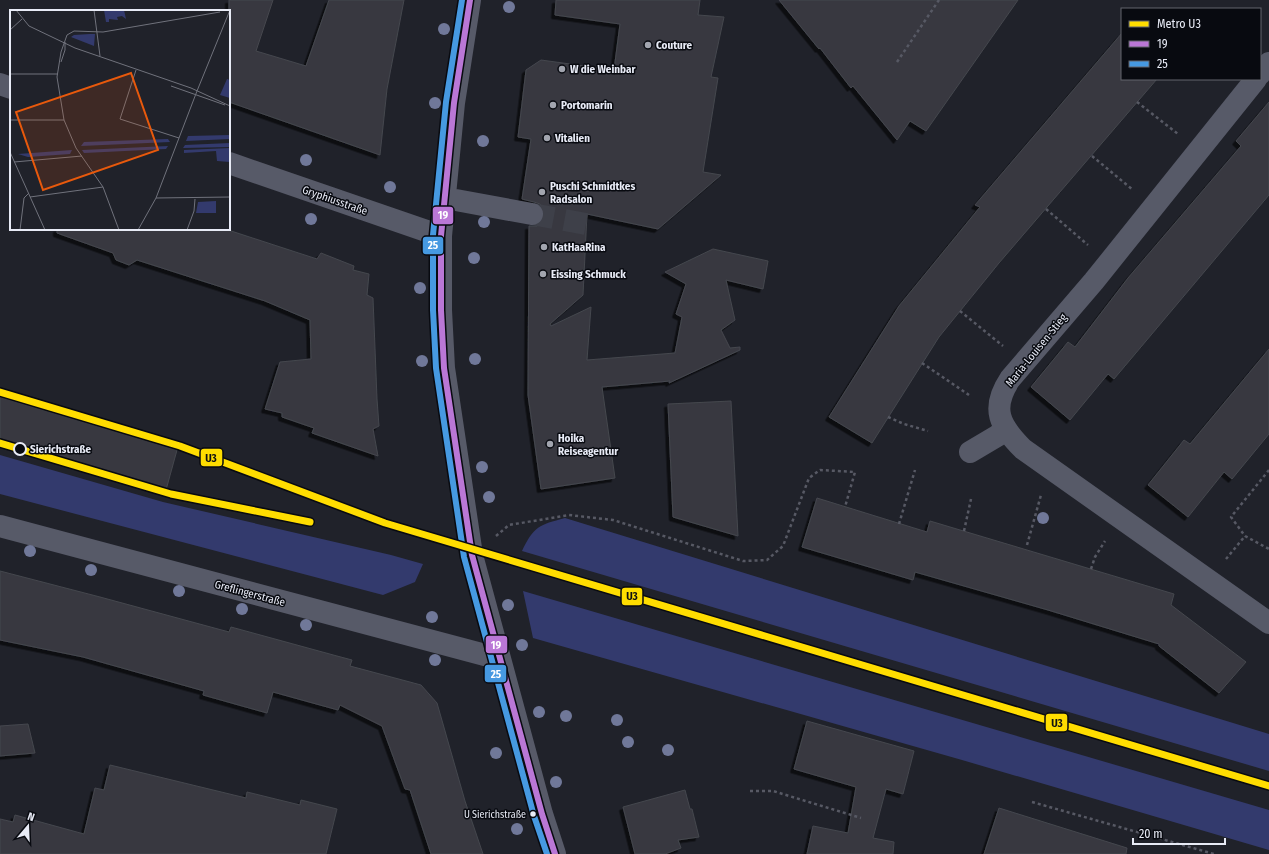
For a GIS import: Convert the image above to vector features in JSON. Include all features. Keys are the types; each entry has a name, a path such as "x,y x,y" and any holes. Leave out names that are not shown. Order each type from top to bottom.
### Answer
{"street":[{"path":"470,0 454,104 441,236 444,368 472,555 540,807 555,854"},
{"path":"1261,73 1269,63"},
{"name":"Maria-Louisen-Stieg","path":"1255,80 1094,280 1010,379 1002,393 998,408 1006,429 1023,449 1269,624"},
{"path":"0,84 10,88"},
{"name":"Gryphiusstraße","path":"230,163 441,236"},
{"path":"445,198 532,214"},
{"path":"970,452 1006,429"},
{"name":"Greflingerstraße","path":"0,526 500,659"}],"path":[{"path":"896,62 939,0"},
{"path":"1137,102 1183,138"},
{"path":"1092,156 1136,193"},
{"path":"1046,209 1091,248"},
{"path":"960,311 1007,349"},
{"path":"922,363 969,395"},
{"path":"888,417 904,424 928,431"},
{"path":"509,525 569,515 613,520 743,561 767,560 783,546 809,478 820,470 855,472 844,507"},
{"path":"899,524 915,470"},
{"path":"1269,470 1231,517 1245,536 1269,549"},
{"path":"1026,545 1043,490"},
{"path":"964,531 971,500"},
{"path":"1225,560 1245,536"},
{"path":"1091,569 1095,557 1108,537"},
{"path":"750,791 773,791 861,818"},
{"path":"1032,802 1214,854"}],"shaded area":[{"path":"0,455 163,502 391,555 423,564 415,582 383,595 0,494"},
{"path":"565,518 1269,734 1269,771 522,551 534,531 543,525"},
{"path":"523,591 1269,810 1269,850 962,760 533,638"}],"building":[{"path":"229,0 273,0 256,51 306,66 329,0 404,0 387,89 380,155 230,102"},
{"path":"556,0 700,0 698,15 724,17 711,77 718,78 703,172 721,175 658,229 587,214 583,295 550,324 551,326 591,307 587,360 675,353 682,317 676,314 686,284 665,272 713,249 768,261 763,289 726,280 735,320 721,330 730,348 740,347 740,350 669,383 670,381 602,387 615,478 541,489 528,395 529,226 537,226 542,222 544,209 540,204 522,199 531,139 518,137 526,70 541,60 614,70 620,24 555,15"},
{"path":"779,0 1018,0 926,131 910,121 897,140 853,86 851,88 820,48 819,49"},
{"path":"1121,34 1121,80 1156,80 999,263 939,337 872,443 829,417 899,306 980,207 975,205"},
{"path":"1269,102 1269,195 1114,379 1108,374 1070,420 1031,387 1068,342 1075,347 1128,278 1241,146 1236,141"},
{"path":"57,230 228,230 317,259 321,253 354,266 353,270 369,274 367,295 373,298 379,426 373,429 378,456 312,433 314,428 282,417 282,413 265,409 280,362 311,359 310,320 265,301 137,260 129,265 116,260 113,253 57,233"},
{"path":"1269,349 1269,434 1232,479 1224,472 1188,517 1148,485 1184,440 1190,444"},
{"path":"0,397 177,450 166,490 0,441"},
{"path":"731,401 738,536 673,517 668,404"},
{"path":"817,498 927,532 930,521 1174,594 1171,605 1246,662 1219,693 1159,646 1159,644 915,572 913,580 802,547"},
{"path":"0,571 229,632 231,627 352,660 350,666 421,685 437,703 465,801 483,854 431,854 410,790 405,789 382,726 340,705 338,710 273,692 267,713 203,695 204,691 83,657 0,640"},
{"path":"807,721 914,751 903,794 886,789 873,838 894,842 893,854 807,854 813,826 848,833 856,787 794,769"},
{"path":"28,724 35,753 0,756 0,726"},
{"path":"110,765 246,798 247,792 300,805 301,800 337,809 326,854 0,854 0,819 13,822 15,815 84,834 95,788 104,790"},
{"path":"685,790 690,809 692,809 699,837 678,840 681,848 665,854 635,854 623,807"},
{"path":"999,808 1127,848 1126,854 984,854"}],"tunnel":[{"path":"532,214 586,224"}],"metro line":[{"name":"U3","path":"0,392 180,446 385,523 1269,786"},
{"name":"U3","path":"0,443 171,494 310,522"}],"transit line":[{"name":"25","path":"462,0 446,102 433,235 433,310 436,368 464,557 534,816 547,854"},
{"name":"19","path":"470,0 454,103 441,236 441,310 444,368 472,555 542,814 555,854"}],"place":[{"name":"Couture","path":"648,45"},
{"name":"W die Weinbar","path":"562,69"},
{"name":"Portomarin","path":"553,105"},
{"name":"Vitalien","path":"547,138"},
{"name":"Puschi Schmidtkes Radsalon","path":"542,192"},
{"name":"KatHaaRina","path":"544,247"},
{"name":"Eissing Schmuck","path":"543,274"},
{"name":"Hoika Reiseagentur","path":"550,444"},
{"name":"Sierichstraße","path":"20,449"},
{"name":"U Sierichstraße","path":"533,814"}]}
